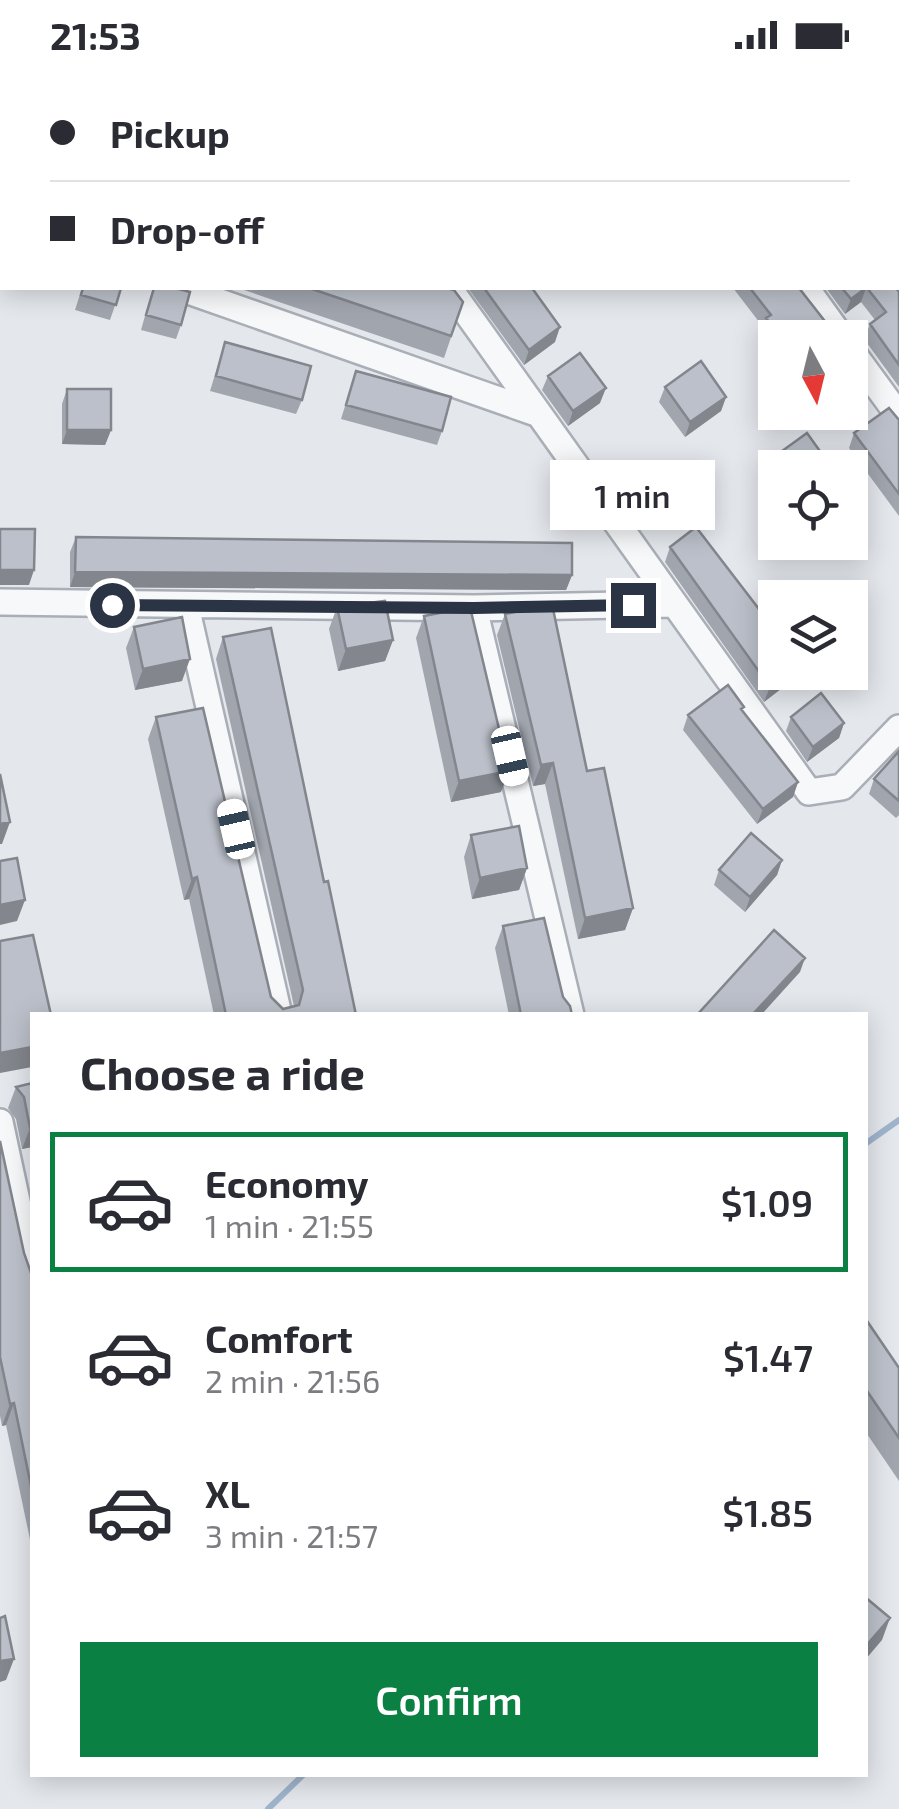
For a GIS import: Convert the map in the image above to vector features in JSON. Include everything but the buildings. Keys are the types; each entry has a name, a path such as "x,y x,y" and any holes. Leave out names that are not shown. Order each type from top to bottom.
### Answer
{"street":[{"path":"186,290 536,413"},
{"path":"449,290 809,792 842,787 899,728"},
{"path":"807,290 829,320"},
{"path":"868,373 899,416"},
{"path":"0,602 474,608 672,604"},
{"path":"186,606 278,1012"},
{"path":"474,608 570,1012"},
{"path":"0,1122 30,1262"}],"waterway":[{"path":"868,1142 899,1120"},
{"path":"268,1809 301,1777"}],"route":[{"path":"112,605 633,605"}]}
